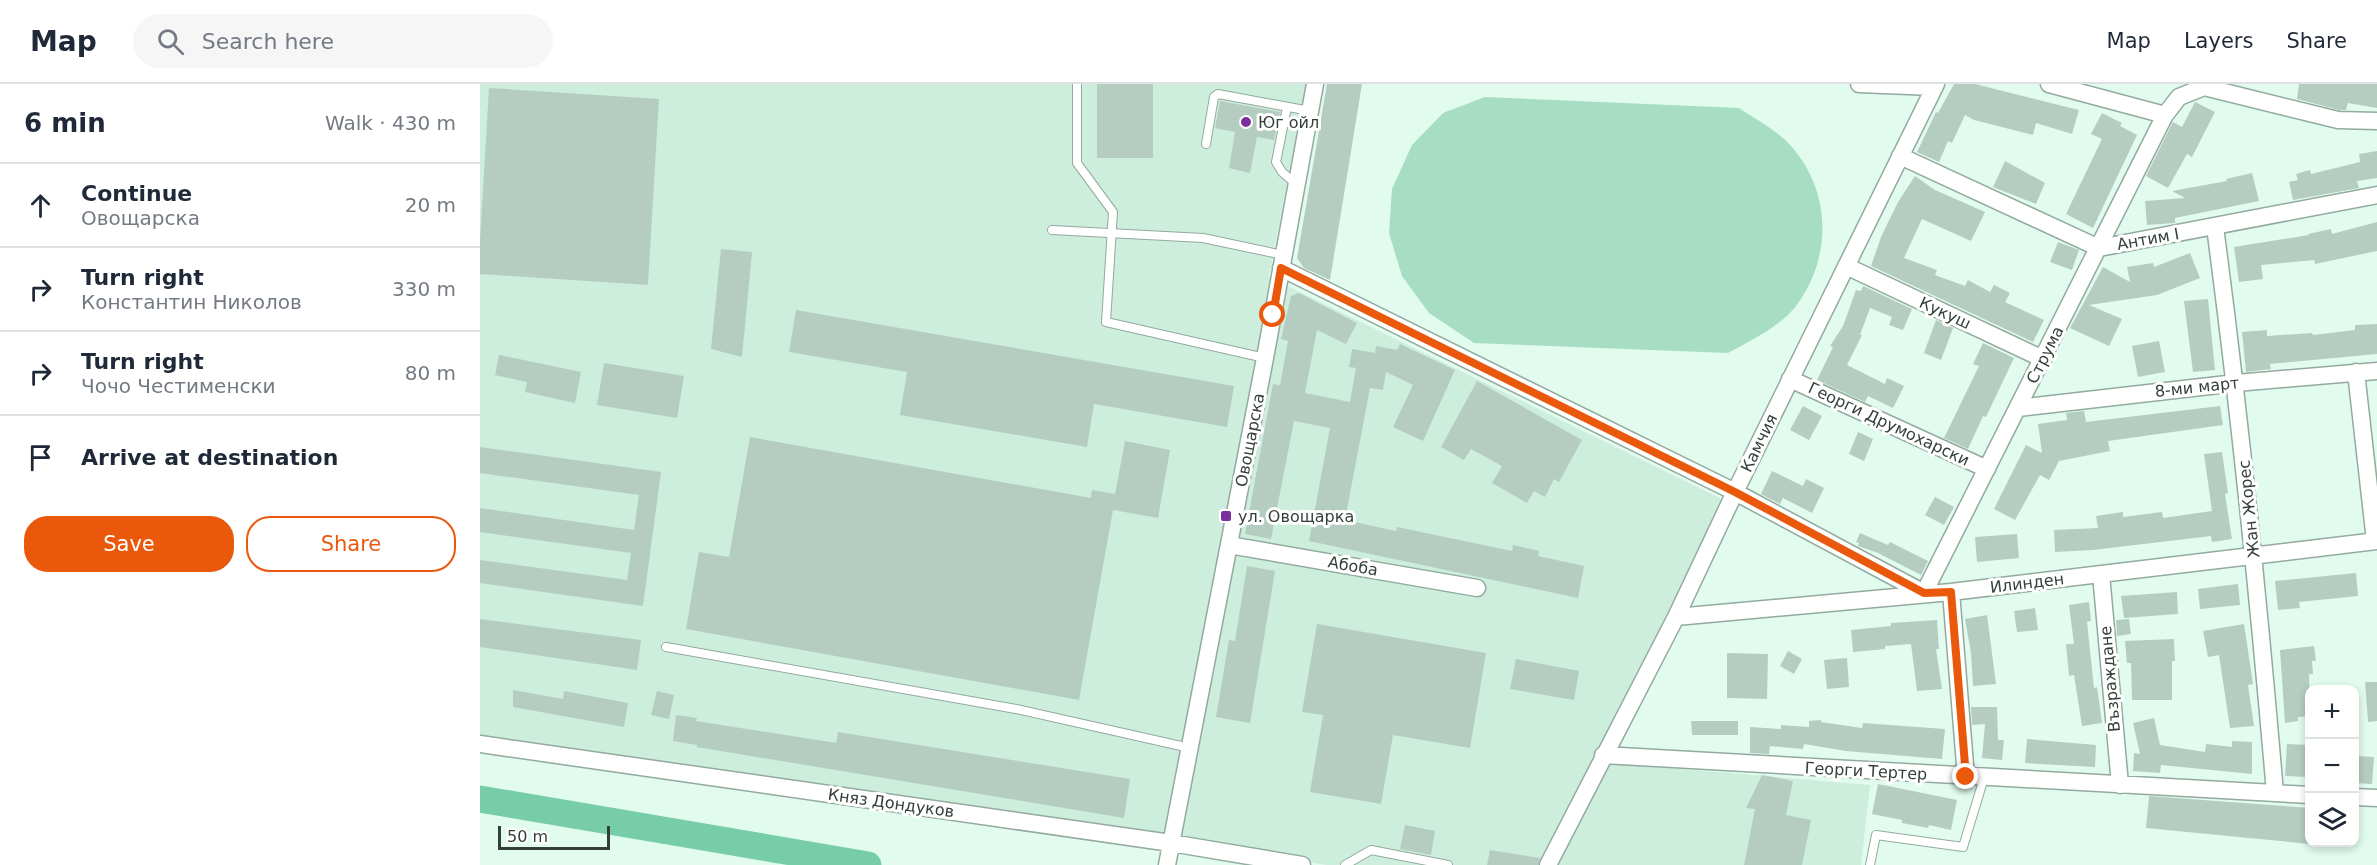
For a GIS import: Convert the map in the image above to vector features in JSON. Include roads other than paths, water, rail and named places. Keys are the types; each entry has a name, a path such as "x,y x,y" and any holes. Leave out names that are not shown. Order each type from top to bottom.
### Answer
{"street":[{"name":"Овощарска","path":"1168,856 1265,358 1315,84"},
{"path":"1859,84 1935,86"},
{"path":"2049,84 2165,116"},
{"name":"Камчия","path":"1548,865 1676,617 1790,379 1935,86"},
{"name":"Струма","path":"1924,593 2165,116 2178,98 2204,87 2338,120 2377,121"},
{"name":"Антим I","path":"1900,156 2099,248 2377,195"},
{"name":"Жан Жорес","path":"2215,226 2236,383 2276,793"},
{"path":"1282,262 1735,492 1924,593"},
{"name":"Кукуш","path":"1846,266 2043,359"},
{"name":"8-ми март","path":"2018,408 2236,383 2377,371"},
{"path":"2356,372 2376,541"},
{"name":"Георги Друмохарски","path":"1790,379 1987,469"},
{"name":"Илинден","path":"1676,617 1951,592 2376,541"},
{"name":"Абоба","path":"1229,545 1477,588"},
{"name":"Възраждане","path":"2101,574 2120,785"},
{"path":"1951,592 1966,777"},
{"name":"Княз Дондуков","path":"480,744 1168,856 1302,865"},
{"name":"Георги Тертер","path":"1603,755 2305,795"},
{"path":"2359,797 2377,798"}],"lane":[{"path":"1077,84 1077,163 1113,212 1106,322 1265,358"},
{"path":"1206,144 1214,96 1218,94 1310,111"},
{"path":"1287,107 1276,162 1282,172 1296,184"},
{"path":"1052,230 1203,238 1282,262"},
{"path":"666,647 1016,709 1190,748"},
{"path":"1870,865 1875,835 1963,847 1984,778"},
{"path":"1345,865 1371,850 1448,865"}],"waterway":[{"path":"480,799 868,865"}],"place":[{"name":"Юг ойл","path":"1246,122"},
{"name":"ул. Овощарка","path":"1226,516"}]}
